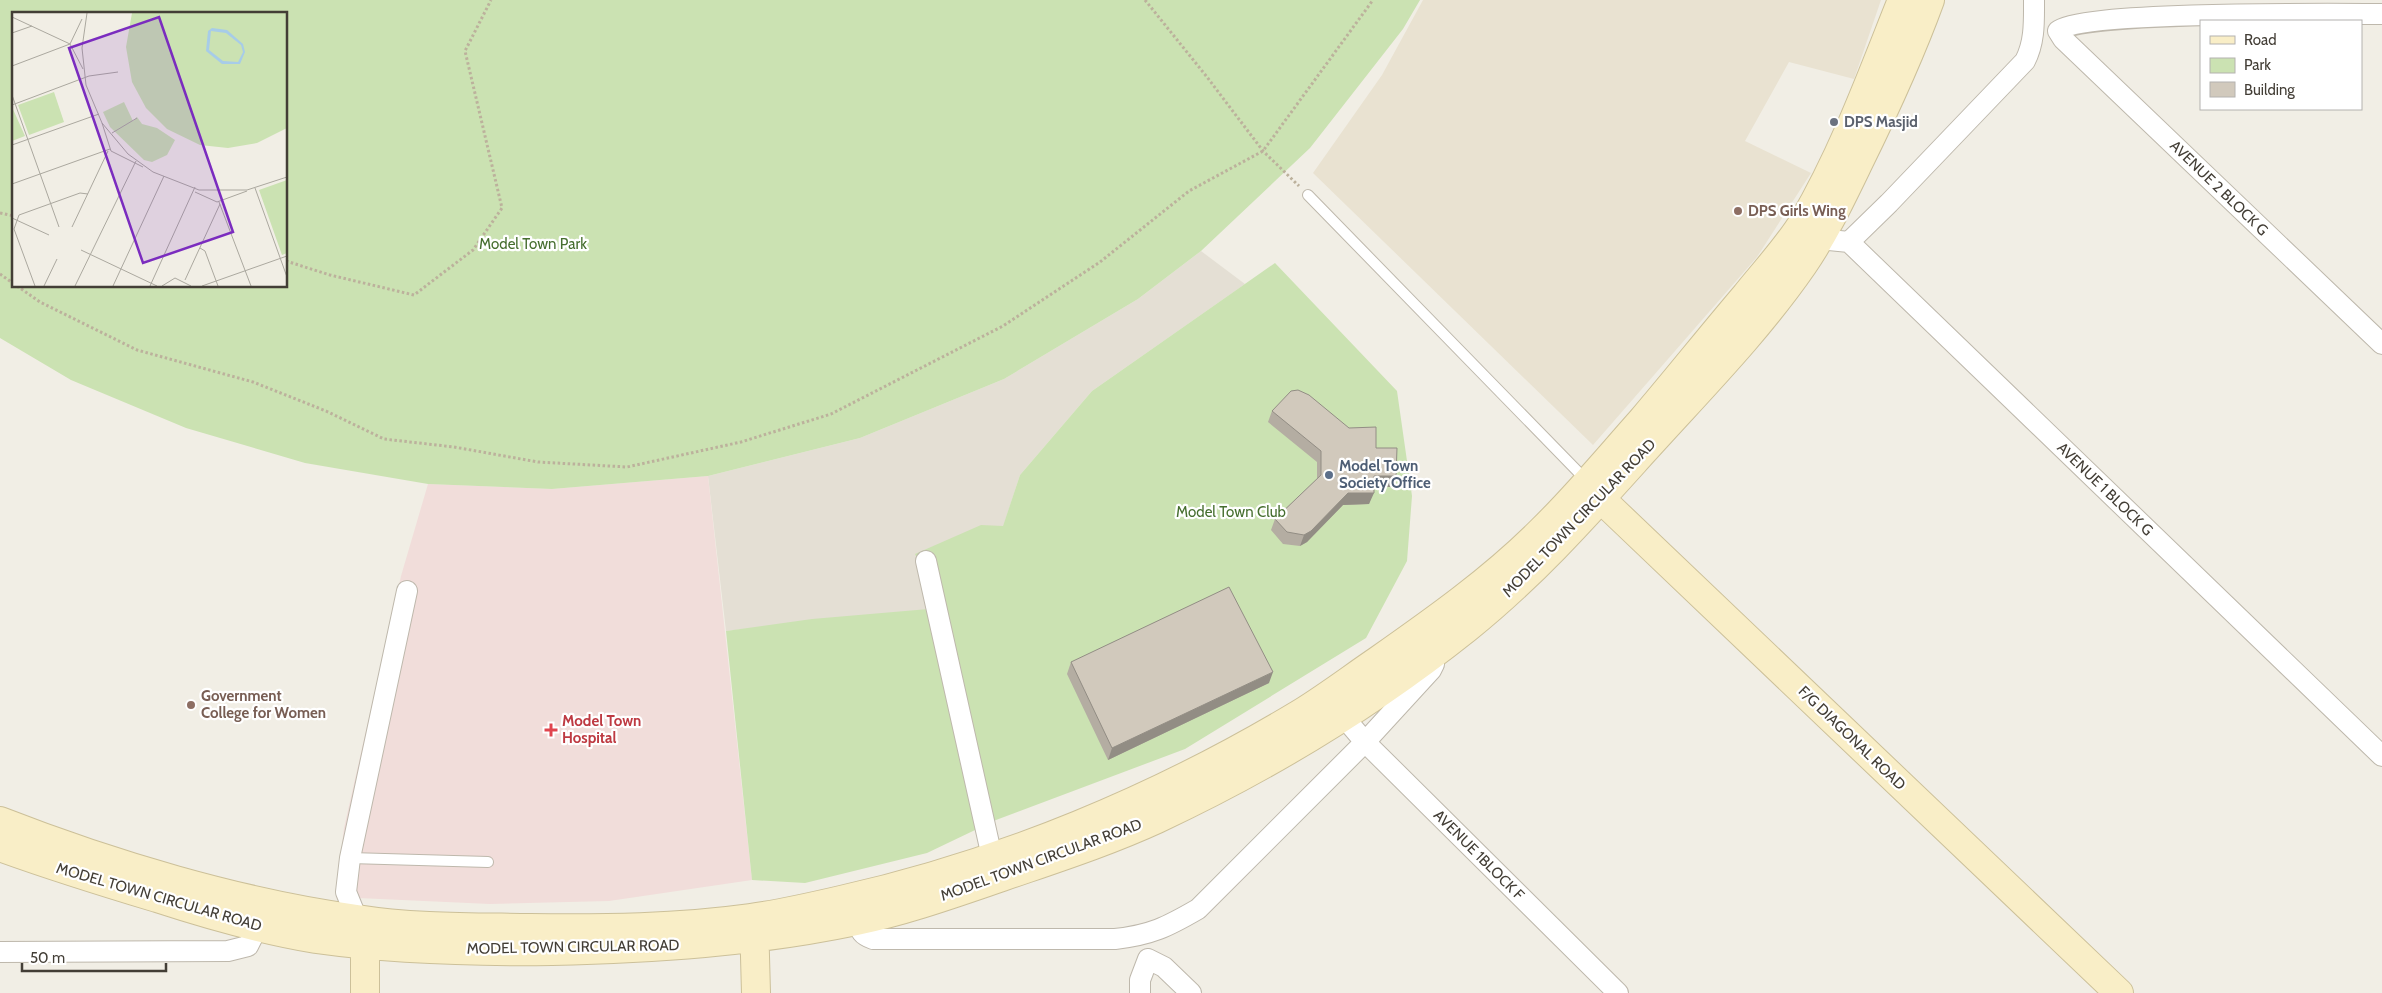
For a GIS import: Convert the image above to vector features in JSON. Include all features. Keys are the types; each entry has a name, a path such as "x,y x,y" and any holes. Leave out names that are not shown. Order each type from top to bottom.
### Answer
{"main road":[{"name":"MODEL TOWN CIRCULAR ROAD","path":"1812,229 1902,0"},
{"name":"MODEL TOWN CIRCULAR ROAD","path":"755,928 859,921 1031,867 1086,848 1154,820 1250,772 1342,716 1394,683 1469,627 1516,586 1594,490 1664,394 1784,249 1812,229 1890,98 1930,0"},
{"name":"MODEL TOWN CIRCULAR ROAD","path":"0,821 36,835 190,884 247,898 361,932 432,949 522,951 644,949 755,928 992,858 1080,823 1160,788 1242,746 1305,711 1420,630 1478,587 1539,533 1594,490"},
{"name":"F/G DIAGONAL ROAD","path":"1594,490 2119,993"},
{"name":"MODEL TOWN CIRCULAR ROAD","path":"0,847 127,889 257,928 316,938 361,932"},
{"path":"755,928 756,993"},
{"path":"361,932 365,993"}],"street":[{"path":"1812,229 1829,240 1849,242 1890,203 2025,61 2032,45 2034,0"},
{"path":"2034,31 2058,31 2080,23 2165,16 2382,14"},
{"name":"AVENUE 2 BLOCK G","path":"2058,31 2063,39 2382,344"},
{"name":"AVENUE 1 BLOCK G","path":"1849,242 2382,756"},
{"path":"926,560 992,858"},
{"path":"361,932 346,892 350,858 407,591"},
{"path":"859,921 860,931 872,939 1115,939 1141,936 1167,926 1198,909 1365,742 1431,670 1434,664 1433,653 1420,630"},
{"name":"AVENUE 1BLOCK F","path":"1342,716 1365,742 1618,993"},
{"path":"0,952 228,952 248,946 257,928"},
{"path":"1140,993 1140,980 1148,959 1141,936"},
{"path":"1148,959 1164,967 1190,993"}],"lane":[{"path":"1308,195 1594,490"},
{"path":"350,858 488,862"}],"path":[{"path":"288,262 330,275 414,295 473,250 502,208 466,51 491,0"},
{"path":"1145,0 1263,151 1308,195"},
{"path":"20,288 40,302 137,350 253,382 326,411 384,439 454,447 538,462 627,467 742,442 831,414 1003,326 1100,262 1189,192 1263,151 1373,0"},
{"path":"0,274 12,283"}],"shaded area":[{"path":"1423,0 1881,0 1854,79 1789,62 1745,141 1811,173 1757,257 1593,445 1313,173 1382,75"},
{"path":"1201,251 1245,284 1092,391 1020,475 1003,527 941,608 726,631 708,476 860,438 1004,379 1138,299"},
{"name":"Model Town Hospital","path":"708,476 752,880 609,901 490,904 336,897 344,828 401,576 428,484 552,489"}],"green space":[{"name":"Model Town Park","path":"0,0 1420,0 1403,29 1310,148 1201,251 1138,299 1004,379 860,438 708,476 552,489 428,484 305,463 186,428 71,380 0,338"},
{"name":"Model Town Club","path":"1275,263 1397,391 1412,496 1407,561 1366,638 1185,749 996,820 927,853 805,883 752,880 726,631 812,619 940,608 915,554 981,525 1003,526 1020,475 1092,391"}],"building":[{"path":"1298,390 1309,395 1349,428 1376,427 1376,448 1397,448 1396,476 1374,476 1374,493 1348,493 1311,531 1304,535 1287,532 1275,519 1321,475 1321,451 1272,411 1291,391"},
{"path":"1229,587 1273,672 1112,748 1071,662"}],"place":[{"name":"DPS Masjid","path":"1834,122"},
{"name":"DPS Girls Wing","path":"1738,211"},
{"name":"Model Town Society Office","path":"1329,475"},
{"name":"Government College for Women","path":"191,705"},
{"name":"Model Town Hospital","path":"551,730"}]}
